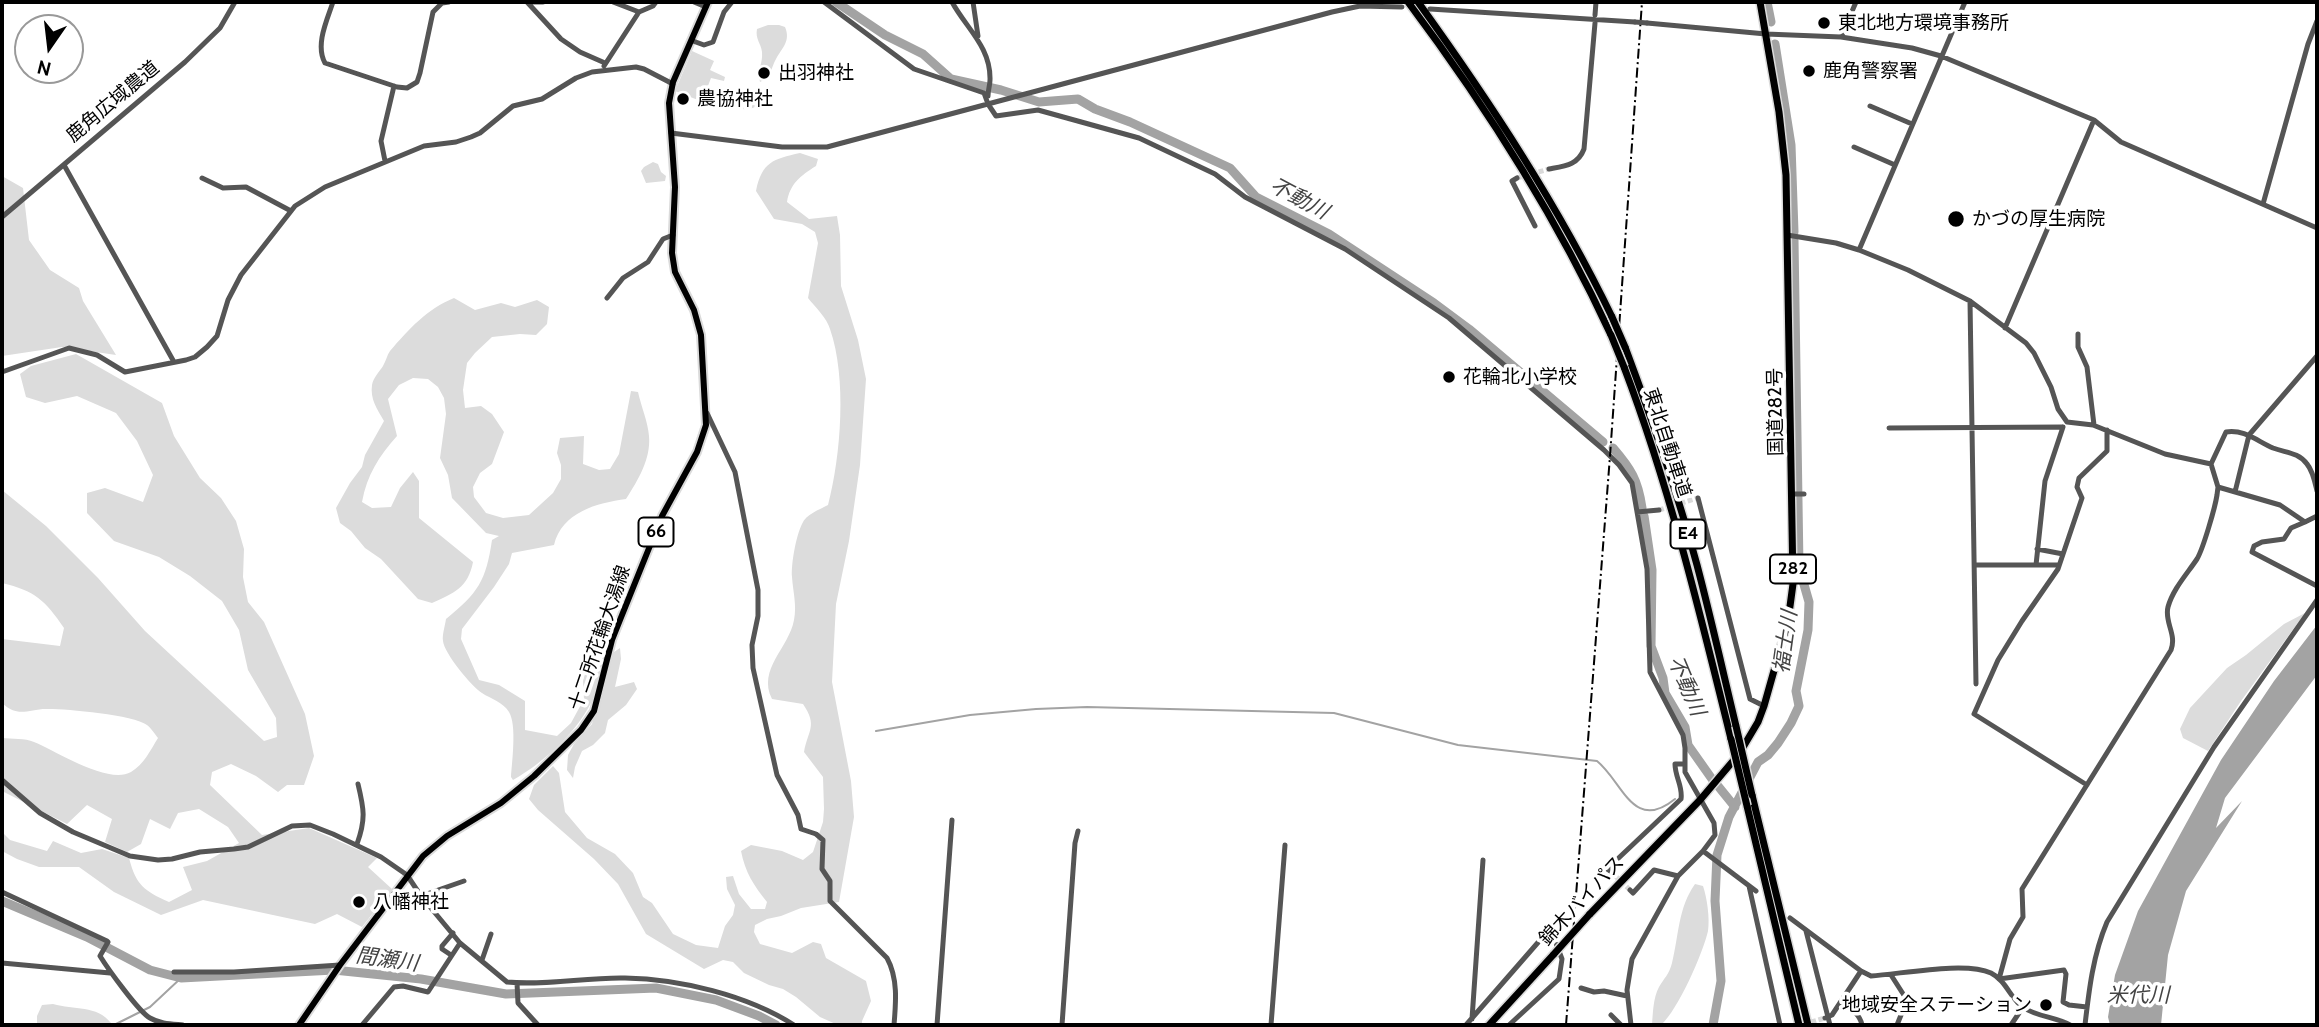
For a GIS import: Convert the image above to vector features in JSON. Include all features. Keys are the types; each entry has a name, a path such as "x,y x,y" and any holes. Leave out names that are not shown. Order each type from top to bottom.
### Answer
{"highway":[{"name":"東北自動車道","path":"1418,2 1518,148 1557,212 1625,347 1657,435 1697,565 1808,1025"},
{"name":"国道282号","path":"1700,800 1739,754 1758,722 1788,621 1793,584 1786,175 1783,139 1760,2"},
{"name":"東北自動車道","path":"1405,4 1483,108 1531,184 1570,250 1624,367 1654,449 1696,594 1799,1025"},
{"name":"錦木バイパス","path":"1489,1025 1589,915 1700,800"}],"main road":[{"name":"十二所花輪大湯線","path":"301,1022 407,875 432,848 501,803 534,776 588,721 594,711 612,640 620,620 666,508 704,436 707,413 701,335 694,310 675,272 672,253 675,187 669,103 673,84 707,4"}],"street":[{"name":"鹿角広域農道","path":"2,217 185,62 220,28 235,2"},
{"path":"333,2 321,43 321,57 325,63 407,88 417,82 433,12 442,3 449,2"},
{"path":"528,2 544,2"},
{"path":"528,2 561,39 604,66"},
{"path":"613,2 639,12"},
{"path":"604,66 639,12 656,2"},
{"path":"694,2 707,4"},
{"path":"692,41 704,45 713,41 724,12 732,2"},
{"path":"824,2 914,69 984,93 996,116 1038,110 1139,138 1214,174 1245,197 1345,249 1449,318 1619,465 1632,482 1647,569 1650,672 1682,735 1684,764 1689,782 1714,823 1715,830 1715,835 1703,851 1678,876 1632,959 1628,971 1627,996 1631,1025"},
{"path":"952,2 958,15 979,39"},
{"path":"973,2 990,81 988,104"},
{"path":"1595,15 1596,2"},
{"path":"1841,37 1856,2"},
{"path":"1859,250 1965,2"},
{"path":"671,133 782,147 827,147 1332,12 1360,6 1405,4"},
{"path":"1430,9 1635,22 1766,34 1841,37 1886,43 1941,56 2094,120 2120,142 2317,228"},
{"path":"2263,204 2308,44 2317,22"},
{"path":"1549,169 1566,166 1581,158 1584,149 1595,23"},
{"path":"2,372 69,348 97,355 125,372 195,357 215,339 228,300 241,275 291,211 307,197 424,146 471,137 513,106 542,99 576,78 604,66 636,67 673,84"},
{"path":"385,161 381,141 394,86"},
{"path":"1870,106 1912,124"},
{"path":"2006,328 2094,120"},
{"path":"1854,147 1895,165"},
{"path":"64,165 174,362"},
{"path":"202,178 223,188 246,187 291,211"},
{"path":"1517,178 1511,181 1535,226"},
{"path":"607,299 623,278 648,262 663,239 673,235"},
{"path":"1787,235 1836,243 1908,270 1970,301 2026,343 2034,353 2065,424 2045,481 2036,565"},
{"path":"1970,301 1976,684"},
{"path":"2078,334 2078,347 2087,368 2094,425"},
{"path":"2235,492 2249,435 2317,356"},
{"path":"707,413 735,472 747,528 758,590 758,617 752,645 753,668 776,775 798,815 802,829 823,840 822,869 830,881 830,901 891,965 896,985 894,1025"},
{"path":"1888,428 2094,425 2165,454 2211,464"},
{"path":"2087,785 1975,715 1998,660 2059,565 2082,498 2077,486 2079,478 2107,451 2107,430"},
{"path":"1999,979 2010,939 2023,917 2022,889 2171,650 2174,638 2168,606 2187,570 2198,557 2218,487 2211,464 2226,432 2249,435 2273,448 2295,453 2307,464 2317,491"},
{"path":"2218,487 2280,505 2305,522"},
{"path":"1792,494 1804,494"},
{"path":"1698,498 1749,699 1764,706"},
{"path":"1637,512 1659,510"},
{"path":"2317,516 2291,528 2284,539 2254,546 2252,552 2317,586"},
{"path":"2038,550 2063,555"},
{"path":"1975,565 2059,565"},
{"path":"2085,1025 2091,972 2101,936 2123,892 2214,747 2317,600"},
{"path":"1610,871 1607,869 1681,800 1683,790 1675,772 1675,764 1684,764"},
{"path":"2,780 40,813 84,837 130,856 165,860 200,852 234,849 248,846 292,826 310,825 356,844 407,875 421,897 460,943 507,982 517,985 626,978 688,985 743,1000 794,1025"},
{"path":"356,844 364,816 358,784"},
{"path":"937,1025 953,820"},
{"path":"1062,1025 1078,831"},
{"path":"1271,1025 1285,845"},
{"path":"1703,851 1756,891"},
{"path":"1472,1019 1483,860"},
{"path":"1630,890 1633,893 1654,870 1678,876"},
{"path":"421,897 464,881"},
{"path":"1749,886 1780,1025"},
{"path":"2,892 108,942 100,956 145,1015 159,1022 183,1025"},
{"path":"1790,918 1871,976 1971,968 1989,972 1999,979 2023,1007 2070,1025"},
{"path":"1466,1025 1548,930 1552,933 1562,959 1559,979 1509,1025"},
{"path":"1806,931 1830,1025"},
{"path":"451,955 442,950 442,946 453,933"},
{"path":"482,960 491,934"},
{"path":"362,1025 394,987 403,986 428,992 460,943"},
{"path":"2,963 111,973"},
{"path":"174,972 339,967"},
{"path":"1999,979 2064,970 2066,974 2063,1002 2087,1007"},
{"path":"1826,1017 1832,1015 1861,971"},
{"path":"1891,975 1907,1000 1897,1025"},
{"path":"517,985 518,1003 538,1025"},
{"path":"1581,988 1627,996"},
{"path":"1841,1002 1861,1018 1863,1025"},
{"path":"2011,1025 2023,1007"},
{"path":"1611,1015 1621,1025"},
{"path":"301,1022 309,1025"}],"shaded area":[{"path":"768,25 785,27 787,36 769,75 760,82 762,52 757,29"},
{"path":"692,51 714,61 710,70 725,77 724,81 711,78 706,91 702,90 698,100 675,91"},
{"path":"746,94 759,97 762,101 752,108 732,108 730,100"},
{"path":"800,153 818,159 816,166 793,185 787,202 809,219 837,216 841,286 858,340 866,379 860,465 836,604 832,682 851,781 854,817 839,902 801,908 767,919 755,925 754,932 760,944 792,953 813,942 821,944 826,958 866,981 871,1001 862,1025 838,1025 820,1017 796,997 744,973 733,962 723,960 704,969 646,934 618,884 529,799 534,785 553,766 559,773 565,812 587,838 615,854 633,873 643,897 652,903 673,934 696,945 718,948 725,926 733,915 735,905 727,889 726,877 733,876 739,894 751,909 765,909 767,902 751,878 741,851 751,845 782,851 803,860 813,852 823,822 824,809 823,777 804,752 811,728 810,718 803,704 772,699 768,678 794,620 792,565 800,529 806,518 828,505 833,485 839,440 839,370 828,325 808,298 818,243 815,232 802,224 774,219 756,191 765,168 770,163"},
{"path":"653,162 658,164 666,176 665,181 646,183 641,171"},
{"path":"2,176 23,188 29,240 50,270 79,288 83,301 116,355 62,347 2,356"},
{"path":"454,298 475,310 501,303 515,307 537,300 549,307 547,324 536,335 492,337 467,363 463,390 465,408 481,406 492,414 504,432 492,464 480,473 473,487 474,497 486,513 503,518 529,515 553,493 561,479 561,465 557,453 560,438 584,436 583,464 599,470 610,469 619,454 631,391 638,392 648,431 646,461 626,499 582,511 565,524 554,545 512,553 509,564 494,587 462,629 461,639 479,680 499,685 525,701 525,730 557,736 571,723 584,699 583,681 586,669 597,659 603,639 607,644 597,689 584,715 557,747 513,780 513,734 509,712 472,684 453,661 443,641 446,619 479,585 487,566 492,540 499,536 486,533 452,498 448,475 440,458 446,414 444,398 438,387 428,379 413,378 399,385 388,399 397,436 375,466 362,502 372,508 391,507 400,488 413,472 419,481 419,518 473,562 464,584 432,603 418,599 381,559 365,548 351,531 340,523 336,508 362,467 365,455 384,421 373,399 372,385 375,377 389,353 419,320"},
{"path":"76,354 162,403 174,436 200,478 221,498 236,521 244,549 243,577 248,602 264,622 305,714 314,756 304,785 287,785 278,792 256,776 231,764 212,772 210,785 262,835 309,828 377,858 368,867 392,889 362,927 337,914 315,924 203,900 161,915 114,892 79,867 39,867 2,851 2,832 10,840 47,851 53,841 81,853 102,849 129,858 142,886 169,902 192,890 183,867 207,861 239,843 228,827 199,809 178,813 170,829 150,819 141,844 127,852 105,842 112,819 87,805 67,824 2,791 2,738 30,741 96,771 121,775 140,765 158,738 147,725 129,718 58,709 19,712 2,703 2,639 60,646 64,628 38,598 23,589 2,583 2,490 46,526 98,578 145,631 264,741 277,737 276,718 248,670 239,630 222,601 190,576 159,557 114,541 87,513 87,493 105,488 143,502 153,475 137,441 116,413 77,396 45,403 26,397 20,374 31,366"},
{"path":"2305,613 2208,751 2183,738 2180,729 2190,708 2227,668 2284,624"},
{"path":"620,648 621,659 615,687 634,682 637,689 626,705 608,720 605,733 582,751 573,778 567,770 568,755 592,724 611,654"},
{"path":"1695,884 1703,886 1707,902 1709,926 1705,941 1675,1007 1661,1025 1652,1025 1656,996 1671,967 1682,912"},
{"path":"53,1004 99,1013 111,1023 37,1025 37,1016 42,1005"}],"water":[{"name":"米代川","path":"2317,625 2317,675 2225,798 2216,828 2242,801 2186,891 2168,955 2161,1025 2110,1025 2108,1017 2115,975 2138,911 2221,760 2274,681"}],"waterway":[{"name":"不動川","path":"836,2 885,35 923,54 951,79 1039,102 1078,99 1230,168 1256,197 1329,234 1434,303 1469,329 1603,442"},
{"name":"福士川","path":"1767,2 1771,22"},
{"name":"福士川","path":"1775,44 1791,145 1794,232"},
{"name":"福士川","path":"1713,1025 1721,981 1715,901 1717,855 1729,817 1758,762 1778,743 1799,706 1796,691 1808,630 1809,602 1799,567 1794,240"},
{"name":"不動川","path":"1613,448 1633,475 1642,508"},
{"name":"不動川","path":"1644,516 1652,570 1651,646 1663,678 1665,693 1685,727 1688,745 1712,779"},
{"path":"876,731 970,715 1036,709 1087,707 1334,713 1458,745 1597,761 1630,801 1639,807 1649,810 1661,808 1675,799"},
{"name":"不動川","path":"1718,786 1735,807"},
{"name":"間瀬川","path":"2,901 87,937 150,970 181,978 334,970 421,979 506,994 656,988 716,1000 776,1025"},
{"path":"114,1025 150,1007 181,978"}],"tunnel":[{"path":"1517,178 1549,169"},
{"path":"1659,510 1698,498"},
{"path":"1610,871 1630,890"},
{"path":"1804,1024 1825,1018"}],"railway":[{"path":"1566,1025 1642,2"}],"place":[{"name":"東北地方環境事務所","path":"1824,23"},
{"name":"鹿角警察署","path":"1809,71"},
{"name":"出羽神社","path":"764,73"},
{"name":"農協神社","path":"683,99"},
{"name":"かづの厚生病院","path":"1956,219"},
{"name":"花輪北小学校","path":"1449,377"},
{"name":"八幡神社","path":"359,902"},
{"name":"地域安全ステーション","path":"2046,1005"}]}
